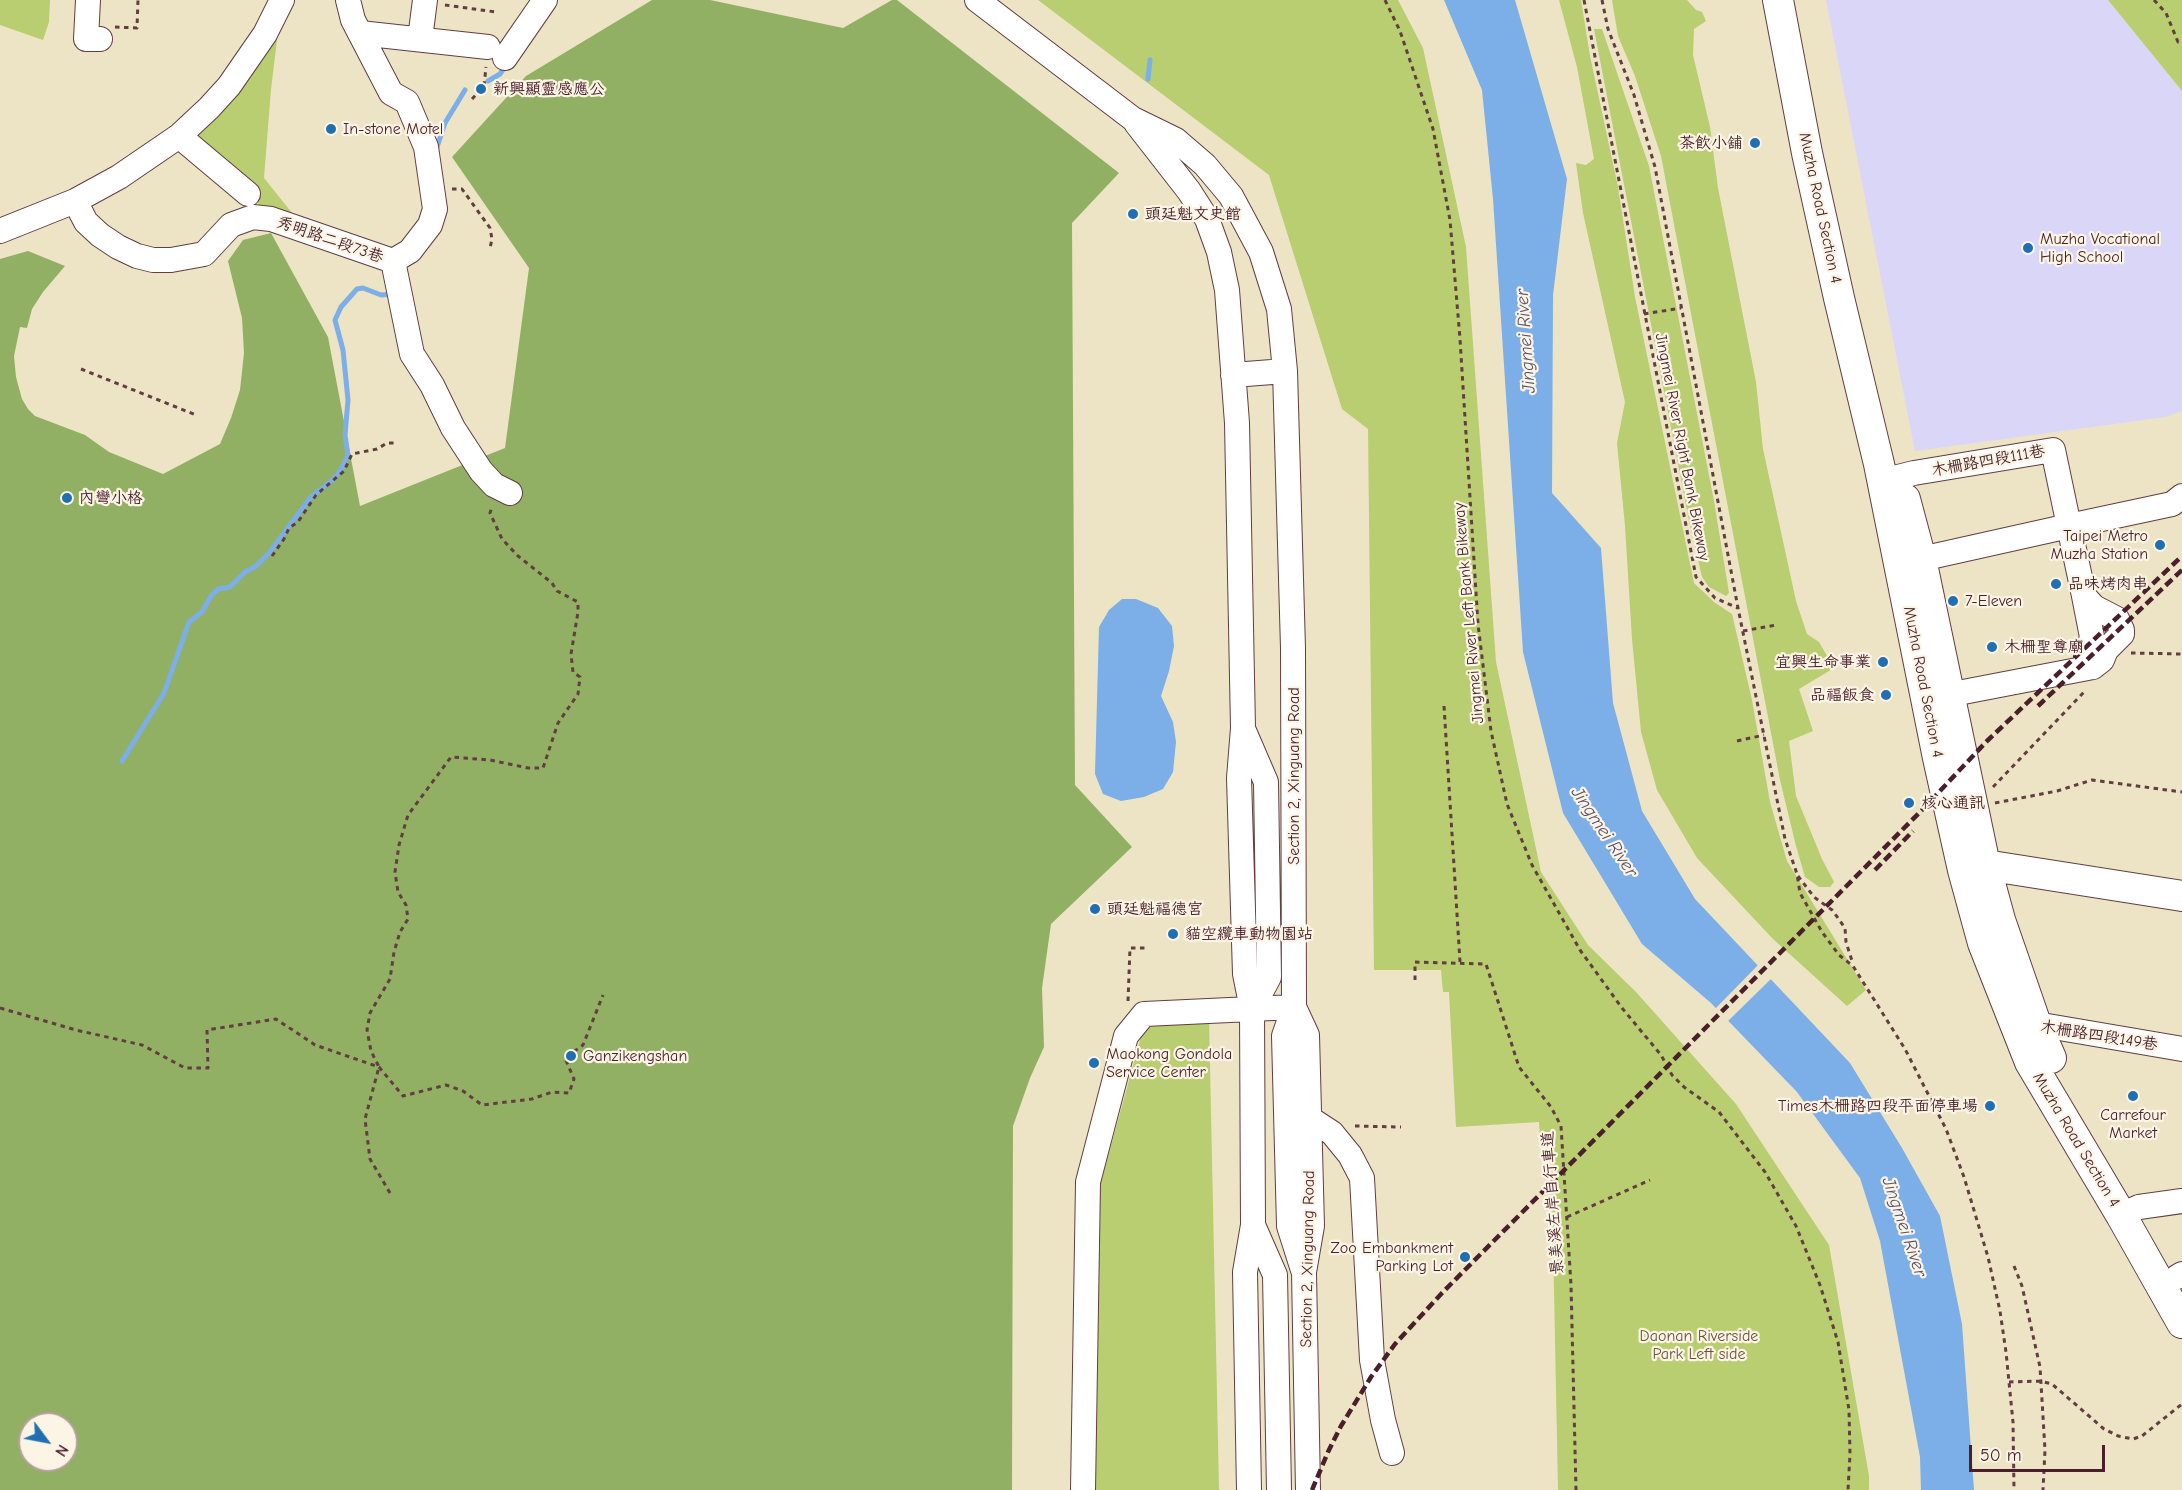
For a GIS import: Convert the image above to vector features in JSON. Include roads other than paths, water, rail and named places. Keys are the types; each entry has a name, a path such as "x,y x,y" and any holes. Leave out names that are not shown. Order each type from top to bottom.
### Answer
{"main road":[{"name":"Muzha Road Section 4","path":"1778,0 1812,176 1890,478 1921,559 1938,696 1938,758 1974,867"},
{"name":"Muzha Road Section 4","path":"1798,0 1890,478 1938,696 1972,807 1974,867 1983,943 2026,1027 2040,1080 2180,1279"},
{"path":"1974,867 2182,896"},
{"name":"Muzha Road Section 4","path":"2130,1211 2182,1323"}],"street":[{"path":"88,0 86,39 99,39"},
{"path":"0,231 75,201 119,177 179,136 229,86 265,34 282,0"},
{"path":"348,0 353,20 391,93 407,102 426,147 435,209 430,225 410,251 393,261"},
{"path":"360,33 420,39 497,52 545,0"},
{"name":"Section 2, Xinguang Road","path":"977,0 1133,119 1176,140 1205,165 1231,196 1261,252 1279,309 1285,371 1293,648 1294,1007 1307,1035 1312,1226 1304,1272 1308,1490"},
{"path":"420,39 425,1"},
{"name":"Section 2, Xinguang Road","path":"1133,119 1208,219 1219,252 1227,290 1237,423 1243,728 1239,778 1245,962 1252,1009 1253,1225 1245,1272 1249,1490"},
{"path":"179,136 248,194"},
{"name":"秀明路二段73巷","path":"75,201 86,222 100,235 127,252 153,260 171,260 204,254 231,225 253,217 271,219 393,261 412,354 432,385 453,428 481,471 502,489"},
{"path":"1233,375 1285,371"},
{"name":"木柵路四段111巷","path":"1890,478 2053,450 2069,526"},
{"path":"1921,559 2172,504 2182,495"},
{"path":"2069,526 2092,637 2091,666"},
{"path":"1938,696 2091,666 2102,660 2106,650 2122,644 2121,624 2117,619 2094,607 2084,597"},
{"path":"1083,1490 1088,1182 1126,1036 1144,1014 1294,1007 1284,1036 1289,1226 1304,1272"},
{"name":"木柵路四段149巷","path":"2026,1027 2182,1049"},
{"path":"1309,1118 1332,1132 1350,1155 1362,1178 1372,1360 1383,1420 1392,1453"},
{"path":"2130,1211 2181,1205"},
{"path":"1253,1225 1275,1275 1279,1490"}],"water":[{"name":"Jingmei River","path":"1444,0 1515,0 1567,179 1553,295 1552,493 1601,548 1613,703 1642,811 1695,899 1850,1063 1940,1216 1962,1324 1974,1490 1921,1490 1920,1457 1880,1241 1860,1178 1797,1092 1711,1003 1642,944 1563,813 1523,652 1493,199 1482,90"},
{"path":"1122,599 1136,599 1158,608 1172,626 1174,646 1161,696 1173,722 1176,742 1173,772 1163,789 1144,797 1121,801 1103,794 1095,774 1099,627 1109,610"}],"waterway":[{"path":"1148,79 1150,60"},
{"path":"488,81 500,74 504,68"},
{"path":"436,150 445,123 465,90"},
{"path":"122,761 164,693 189,622 202,612 218,589 230,587 269,553 311,497 335,478 342,468 348,455 345,435 348,400 343,350 335,320 341,307 357,289 363,288 381,295 394,294"}],"railway":[{"path":"1312,1490 1341,1426 1371,1377 1395,1344 1442,1293 1922,810 1987,741 2182,556"},
{"path":"2038,706 2182,570"},
{"path":"1875,870 1913,831"}],"place":[{"name":"新興顯靈感應公","path":"481,89"},
{"name":"In-stone Motel","path":"331,129"},
{"name":"茶飲小舖","path":"1755,143"},
{"name":"頭廷魁文史館","path":"1133,214"},
{"name":"Muzha Vocational High School","path":"2028,248"},
{"name":"內彎小格","path":"67,498"},
{"name":"Taipei Metro Muzha Station","path":"2160,545"},
{"name":"品味烤肉串","path":"2056,584"},
{"name":"7-Eleven","path":"1953,601"},
{"name":"木柵聖尊廟","path":"1992,647"},
{"name":"宜興生命事業","path":"1883,662"},
{"name":"品福飯食","path":"1886,695"},
{"name":"核心通訊","path":"1909,803"},
{"name":"頭廷魁福德宮","path":"1095,909"},
{"name":"貓空纜車動物園站","path":"1173,934"},
{"name":"Ganzikengshan","path":"571,1056"},
{"name":"Maokong Gondola Service Center","path":"1094,1063"},
{"name":"Carrefour Market","path":"2133,1096"},
{"name":"Times木柵路四段平面停車場","path":"1990,1106"},
{"name":"Zoo Embankment Parking Lot","path":"1465,1257"}],"park label":[{"name":"Daonan Riverside Park Left side","path":"1699,1345"}]}
